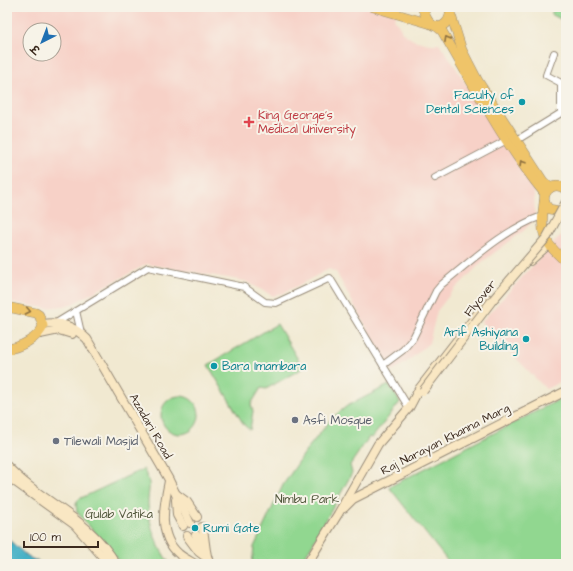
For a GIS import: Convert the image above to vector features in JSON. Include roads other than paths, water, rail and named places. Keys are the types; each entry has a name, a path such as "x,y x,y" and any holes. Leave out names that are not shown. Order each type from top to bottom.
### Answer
{"main road":[{"path":"373,7 434,25 446,24 450,11"},
{"path":"422,7 428,21 442,31 512,140 530,175 546,195 549,209 555,211 566,209"},
{"path":"450,11 462,50 487,102"},
{"path":"566,190 559,186 546,195 542,216 543,234 548,245 566,262"},
{"path":"7,307 36,313 39,315 43,324 40,334 9,350"}],"street":[{"path":"435,178 512,140 561,113 561,83 546,75 554,53"},
{"name":"Flyover","path":"409,408 423,392 491,302 547,237 566,209"},
{"path":"383,365 403,350 413,338 436,291 441,285 515,229 528,221 542,216"},
{"path":"306,564 338,514 378,444 409,408 419,389 492,295 548,245"},
{"path":"56,323 148,267 244,287 265,302 276,303 330,278 409,408"},
{"path":"76,311 81,334"},
{"path":"43,324 56,323 65,325 81,334"},
{"path":"40,334 54,330 64,330 88,343"},
{"name":"Azadari Road","path":"81,334 87,339 176,493 187,502 197,517"},
{"name":"Raj Narayan Khanna Marg","path":"338,514 353,499 566,390"},
{"path":"7,466 56,508 79,530 110,564"},
{"path":"7,476 85,526 109,552 116,564"},
{"path":"169,481 163,511 163,523 169,541 178,553 195,564"},
{"path":"176,493 177,515 186,525"},
{"path":"202,527 205,536 208,561"},
{"path":"196,534 208,561"},
{"path":"187,536 208,561"}],"water":[{"path":"7,538 28,557 44,564 7,564"}],"place":[{"name":"Faculty of Dental Sciences","path":"522,102"},
{"name":"King George's Medical University","path":"249,122"},
{"name":"Arif Ashiyana Building","path":"526,339"},
{"name":"Bara Imambara","path":"214,366"},
{"name":"Asfi Mosque","path":"295,420"},
{"name":"Tilewali Masjid","path":"56,441"},
{"name":"Rumi Gate","path":"195,528"}],"park label":[{"name":"Nimbu Park","path":"307,499"},
{"name":"Gulab Vatika","path":"119,514"}]}
